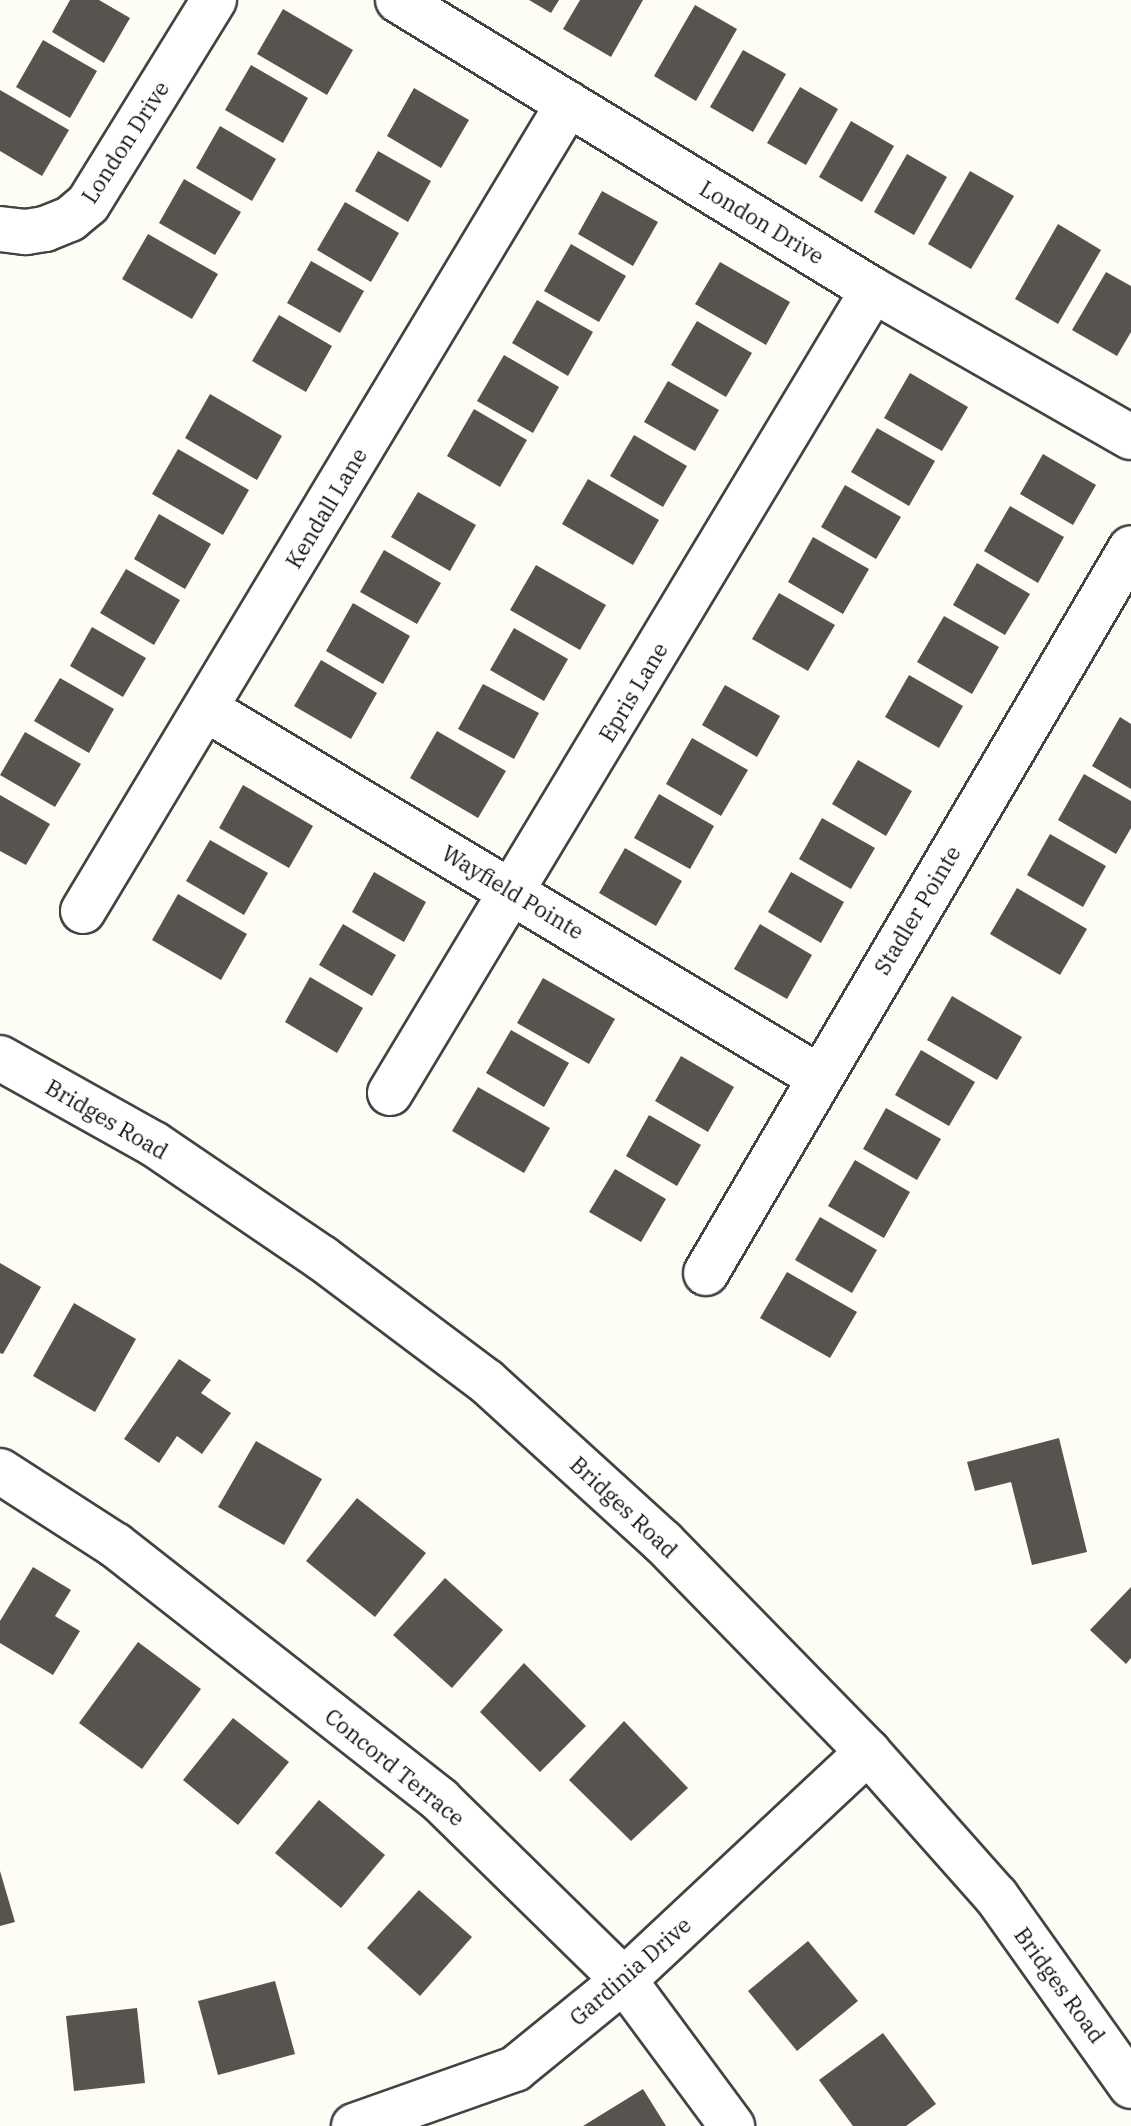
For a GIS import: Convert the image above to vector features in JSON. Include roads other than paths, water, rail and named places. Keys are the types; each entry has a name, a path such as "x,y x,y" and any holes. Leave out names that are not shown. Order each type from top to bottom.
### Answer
{"street":[{"name":"London Drive","path":"0,229 26,232 45,229 70,219 88,204 214,0"},
{"name":"London Drive","path":"398,0 873,290 1131,437"},
{"name":"Kendall Lane","path":"83,911 568,104"},
{"name":"Epris Lane","path":"390,1093 873,290"},
{"name":"Stadler Pointe","path":"706,1273 1131,548"},
{"name":"Wayfield Pointe","path":"206,709 819,1077"},
{"name":"Bridges Road","path":"0,1058 154,1144 322,1258 486,1381 663,1542 868,1752 996,1896 1131,2086"},
{"name":"Concord Terrace","path":"0,1471 115,1545 440,1800 624,1980 732,2126"},
{"name":"Gardinia Drive","path":"354,2126 515,2069 624,1980 868,1752"}]}
